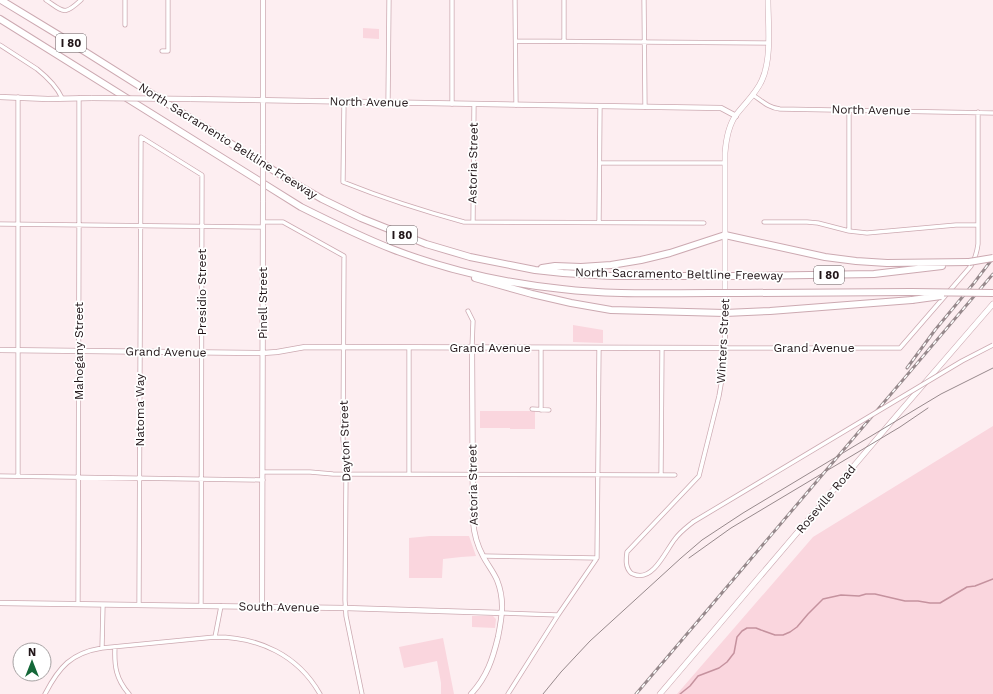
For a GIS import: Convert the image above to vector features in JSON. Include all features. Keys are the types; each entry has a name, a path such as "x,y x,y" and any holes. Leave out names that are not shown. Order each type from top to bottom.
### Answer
{"highway":[{"name":"North Sacramento Beltline Freeway","path":"1,0 284,177 322,199 361,218 426,244 470,257 535,270 611,276 874,274 915,266"},
{"name":"North Sacramento Beltline Freeway","path":"0,20 301,207 346,230 392,249 472,274 562,289 608,293 993,293"},
{"path":"535,270 555,266 581,267 611,265 641,260 670,253 725,235 824,257 879,263 915,266 969,262 993,258"},
{"path":"440,265 465,275 532,294 611,310 725,313 912,300 960,293"}],"main road":[{"name":"Winters Street","path":"725,313 725,163 727,138 736,116 753,95 764,74 768,59 768,0"},
{"name":"Roseville Road","path":"660,694 993,304"}],"street":[{"path":"46,0 61,10 67,11 81,0"},
{"path":"125,0 125,25"},
{"path":"162,50 168,50 168,0"},
{"name":"Pinell Street","path":"262,0 262,607"},
{"path":"388,103 389,0"},
{"path":"452,0 452,104"},
{"path":"515,0 516,105"},
{"path":"564,0 564,41"},
{"path":"644,0 645,107"},
{"path":"516,41 768,43"},
{"path":"0,45 37,69 59,92 62,98"},
{"name":"North Avenue","path":"753,95 767,105 777,109 993,113"},
{"name":"North Avenue","path":"0,97 721,108 736,116"},
{"path":"18,97 18,476"},
{"name":"Mahogany Street","path":"78,604 79,98"},
{"path":"344,102 343,182 423,211 464,222 704,223"},
{"name":"Astoria Street","path":"473,222 474,104"},
{"path":"599,222 600,106"},
{"path":"849,110 849,231"},
{"name":"Grand Avenue","path":"0,350 263,353 305,347 900,348 971,266 975,259 978,225 978,112"},
{"name":"Presidio Street","path":"141,166 141,137 202,175 201,606"},
{"path":"600,163 725,163"},
{"name":"Natoma Way","path":"139,605 141,166"},
{"name":"Dayton Street","path":"263,225 283,222 344,256 343,440 346,462 346,608 362,694"},
{"path":"764,222 807,222 818,223 849,231 874,232 956,225 978,225"},
{"path":"0,224 141,226 263,225"},
{"name":"Astoria Street","path":"468,311 473,321 473,522 476,538 483,556 494,573 500,588 502,613 492,661 484,678 471,694"},
{"name":"Winters Street","path":"725,313 724,373 699,476 627,552 626,562 628,569 632,574 639,576 647,575 652,571 661,561 676,537 693,522 962,360 993,345"},
{"path":"409,348 409,474"},
{"path":"541,348 541,410"},
{"path":"508,694 558,615 597,558 599,348"},
{"path":"661,475 662,348"},
{"path":"532,409 549,410"},
{"path":"263,472 346,474 675,475"},
{"path":"0,476 263,480"},
{"path":"483,556 597,558"},
{"name":"South Avenue","path":"0,604 346,608 558,615"},
{"path":"102,648 103,605"},
{"path":"215,637 221,606"},
{"path":"45,694 59,671 76,656 88,651 102,648 215,637 246,640 265,645 275,650 303,671 320,694"},
{"path":"114,647 116,673 122,686 129,694"}],"shaded area":[{"path":"363,28 379,29 379,39 363,38"},
{"path":"573,325 603,330 603,343 573,342"},
{"path":"480,411 535,411 535,429 480,428"},
{"path":"993,426 993,694 677,694 813,537"},
{"path":"430,536 469,536 476,556 443,559 442,578 409,578 409,538"},
{"path":"472,616 493,616 496,619 495,628 472,627"},
{"path":"443,638 454,694 441,694 441,683 437,661 404,668 399,647"}],"waterway":[{"path":"680,694 690,686 698,676 719,668 727,662 734,653 737,637 742,631 747,628 756,628 775,635 783,635 797,627 823,599 841,595 859,596 875,594 905,601 940,603 967,587 975,586 993,579"}],"tram line":[{"path":"543,694 590,641 702,540 743,513 941,394 993,368"},
{"path":"689,558 731,528 900,427 928,408"}],"railway":[{"path":"907,368 935,330 993,258"},
{"path":"636,694 993,274"}]}
